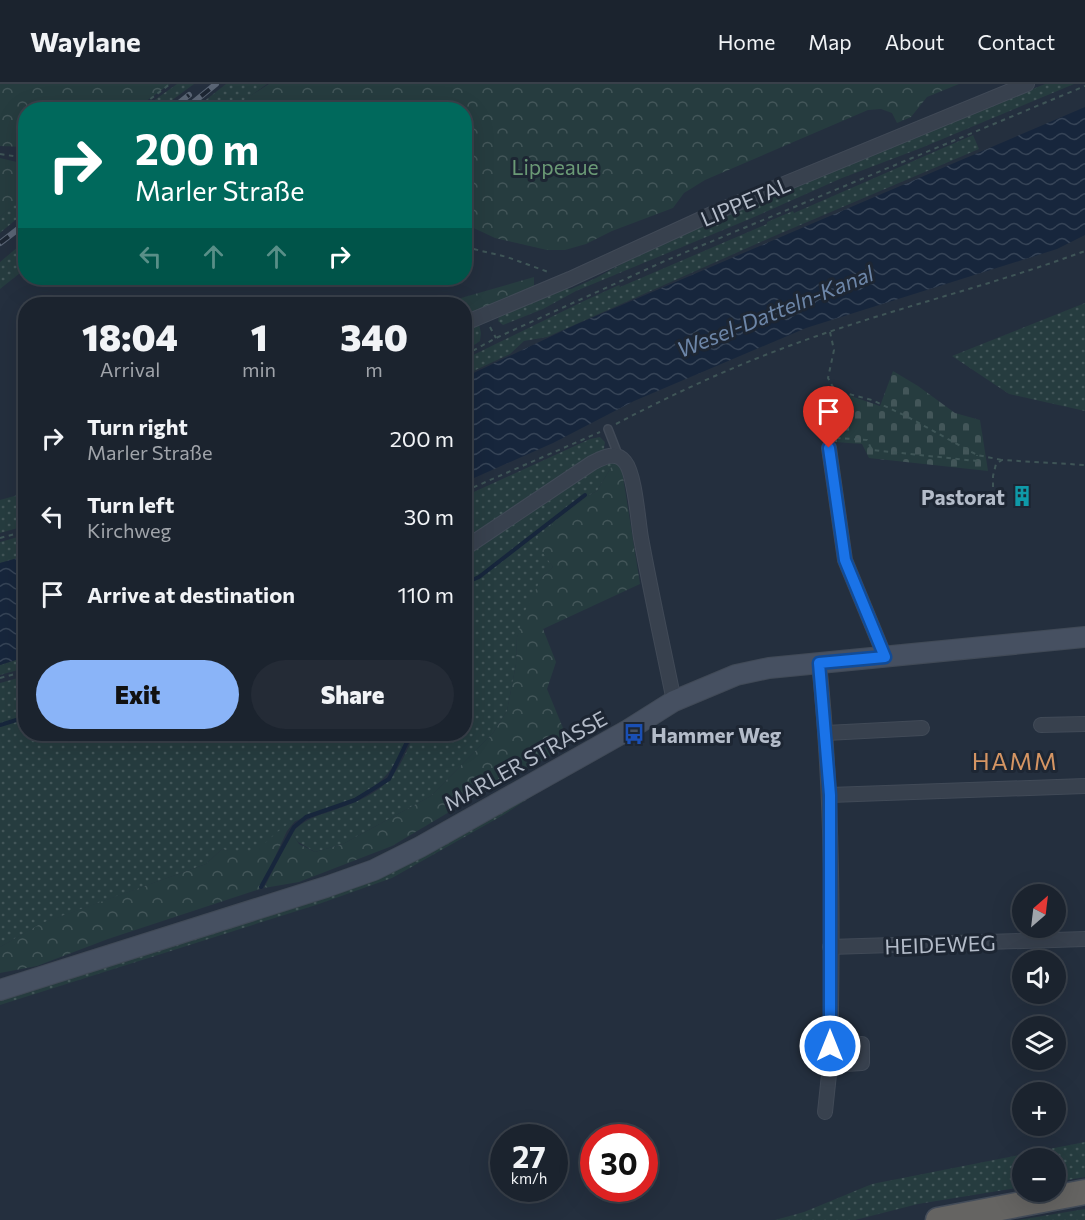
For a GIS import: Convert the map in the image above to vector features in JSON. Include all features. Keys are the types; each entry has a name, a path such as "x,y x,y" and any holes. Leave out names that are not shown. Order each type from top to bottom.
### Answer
{"highway":[{"path":"938,1220 1085,1192"}],"main road":[{"name":"MARLER STRASSE","path":"0,990 374,870 420,847 550,774 674,701 736,675 769,668 1085,637"}],"street":[{"name":"LIPPETAL","path":"472,320 570,279 716,212 1027,84"},
{"path":"829,448 845,560 885,657"},
{"path":"472,543 592,463 606,456 619,457 626,462 630,472 641,540 674,701"},
{"path":"819,663 830,795 830,1065 825,1112"},
{"path":"1041,725 1085,724"},
{"path":"826,733 922,728"},
{"path":"830,795 1085,786"},
{"name":"HEIDEWEG","path":"830,947 1085,939"},
{"path":"830,1046 862,1044 862,1063 830,1065"}],"lane":[{"path":"608,429 619,457"}],"path":[{"path":"146,102 170,84"},
{"path":"472,351 667,260 1085,86"},
{"path":"0,154 18,157"},
{"path":"472,249 507,257 570,279"},
{"path":"472,488 608,429 664,399 737,367 830,332 979,287 1085,251"},
{"path":"830,332 834,350 828,378 834,390 872,400 977,455 1002,460 1085,465"},
{"path":"841,392 830,437 867,440 872,450 977,461 977,455"},
{"path":"993,488 996,464 1002,460"},
{"path":"0,538 18,533"},
{"path":"0,678 18,673"}],"green space":[{"path":"0,84 170,84 145,102 18,102 18,147 0,146"},
{"path":"177,84 194,84 170,102 152,102"},
{"path":"226,84 267,84 243,102 203,102"},
{"name":"Lippeaue","path":"269,84 959,84 927,97 911,117 897,123 892,113 881,109 868,110 705,180 684,193 673,208 612,231 586,244 565,250 547,250 495,238 472,227 472,102 241,102"},
{"path":"1045,84 1074,84 921,148 842,178 576,291 543,309 503,325 498,321 499,317 511,310 561,289 571,289 640,254 796,185"},
{"path":"973,135 979,149 772,237 547,337 524,341 510,354 472,372 472,356 619,285 620,287 793,211 794,213"},
{"path":"0,158 18,162 18,200 0,217"},
{"path":"18,200 18,218 0,233 0,217"},
{"path":"18,247 18,275 0,289 0,262"},
{"path":"534,277 534,288 472,315 472,297 464,297"},
{"path":"1085,303 1085,411 1009,394 952,356"},
{"path":"479,324 481,333 480,341 472,346 472,326"},
{"path":"893,371 955,413 980,420 988,471 869,458 862,444 835,442 848,395 880,406"},
{"path":"600,437 605,442 604,448 607,452 472,537 472,493 590,439"},
{"path":"616,459 597,491 586,497 535,540 553,567 542,577 517,637 516,664 507,711 493,733 431,796 343,844 315,852 298,842 292,833 305,822 361,799 383,785 392,776 411,741 472,741 472,549 593,468"},
{"path":"616,459 621,464 640,584 543,629 556,662 547,689 570,745 392,846 299,882 264,888 292,833 299,844 315,852 343,844 431,796 493,733 507,711 516,664 517,637 525,611 542,577 553,567 534,540 586,497 597,491"},
{"path":"18,495 18,528 0,533 0,500"},
{"path":"18,537 18,558 0,563 0,542"},
{"path":"18,659 18,670 0,675 0,665"},
{"path":"18,678 18,741 405,741 394,765 378,784 354,798 290,824 255,851 242,854 222,849 206,864 43,923 0,947 0,683"},
{"path":"547,786 505,814 392,878 316,905 0,1005 0,998 265,914"},
{"path":"295,821 287,831 260,889 108,939 37,966 0,973 0,947 42,923 206,864 222,849 247,852 256,849"},
{"path":"1085,1142 1085,1177 1066,1180 1066,1148 1055,1148"},
{"path":"1012,1156 1012,1189 918,1204 855,1220 775,1220 804,1212 872,1184"},
{"path":"1085,1209 1085,1220 1018,1220"}],"water":[{"name":"Wesel-Datteln-Kanal","path":"1085,107 1085,235 1057,249 806,328 634,401 553,443 472,479 472,374 575,325"},
{"path":"18,558 18,659 0,665 0,563"}],"waterway":[{"path":"472,580 479,577 585,495"},
{"path":"0,725 18,719"},
{"path":"261,887 294,827 306,817 355,800 389,779 408,741"}],"railway":[{"path":"194,102 216,84"},
{"path":"180,102 189,95"},
{"path":"0,243 18,229"}],"place":[{"name":"Pastorat","path":"1022,496"},
{"name":"Hammer Weg","path":"634,734"}],"district":[{"name":"HAMM","path":"1015,760"}],"route":[{"path":"829,448 845,560 885,657 819,663 830,795 830,1046"}]}
